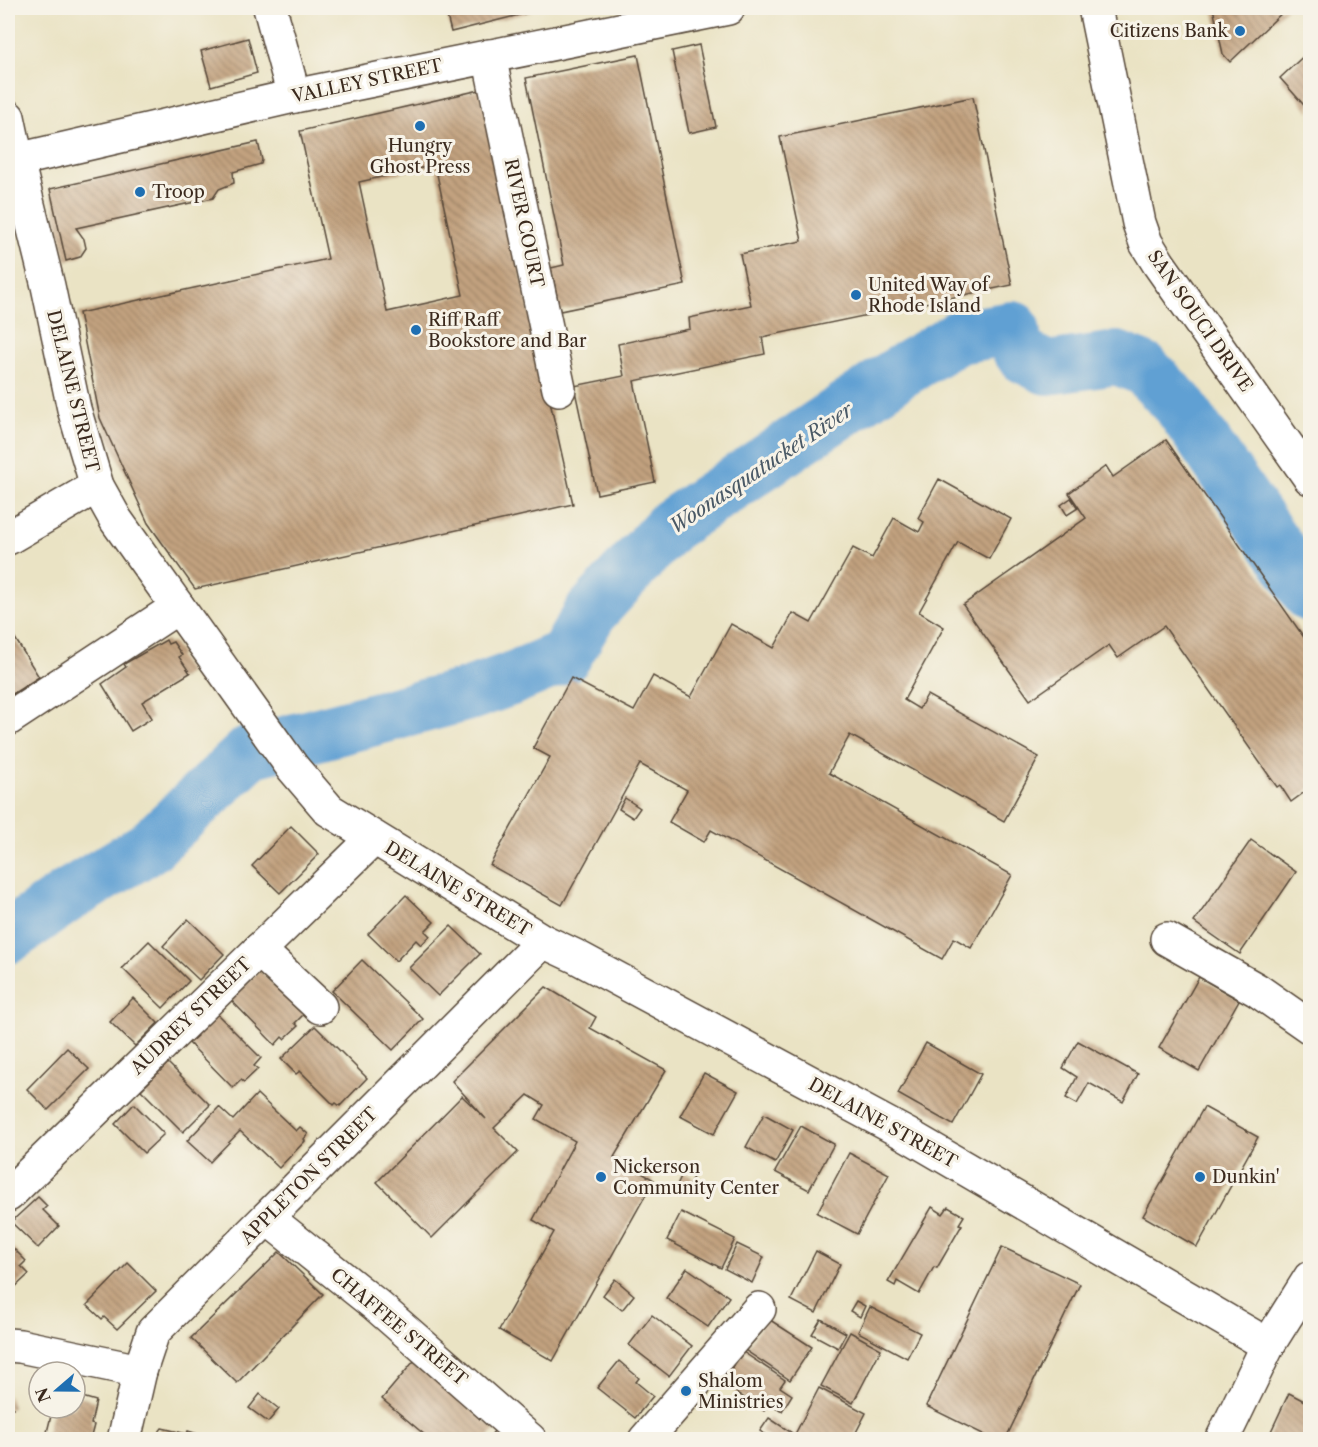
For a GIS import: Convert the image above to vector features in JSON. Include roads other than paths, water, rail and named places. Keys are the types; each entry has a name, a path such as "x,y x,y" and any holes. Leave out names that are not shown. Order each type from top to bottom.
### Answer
{"street":[{"path":"270,8 294,96"},
{"name":"VALLEY STREET","path":"12,161 294,96 728,8"},
{"name":"SAN SOUCI DRIVE","path":"1095,8 1139,223 1150,250 1311,478"},
{"name":"RIVER COURT","path":"489,56 559,389"},
{"name":"DELAINE STREET","path":"8,117 12,161 24,192 48,286 74,409 97,486 116,520 313,794 330,810 543,941 906,1134 1268,1345"},
{"path":"8,538 97,486"},
{"path":"8,719 178,607"},
{"name":"AUDREY STREET","path":"8,1195 374,838"},
{"path":"1167,939 1257,990 1311,1027"},
{"name":"APPLETON STREET","path":"124,1440 140,1371 153,1332 543,941"},
{"path":"259,950 320,1007"},
{"name":"CHAFFEE STREET","path":"267,1218 376,1305 530,1440"},
{"path":"1222,1440 1268,1345 1311,1278"},
{"path":"645,1440 759,1309"},
{"path":"8,1345 140,1371"}],"waterway":[{"name":"Woonasquatucket River","path":"8,937 66,897 149,847 250,752 469,694 565,656 591,612 670,526 897,374 958,337 1013,328 1015,344 1023,356 1047,368 1117,358 1144,369 1179,405 1310,595"}],"place":[{"name":"Citizens Bank","path":"1240,31"},
{"name":"Hungry Ghost Press","path":"420,126"},
{"name":"Troop","path":"140,192"},
{"name":"United Way of Rhode Island","path":"856,295"},
{"name":"Riff Raff Bookstore and Bar","path":"416,330"},
{"name":"Nickerson Community Center","path":"601,1177"},
{"name":"Dunkin'","path":"1200,1177"},
{"name":"Shalom Ministries","path":"686,1391"}]}
